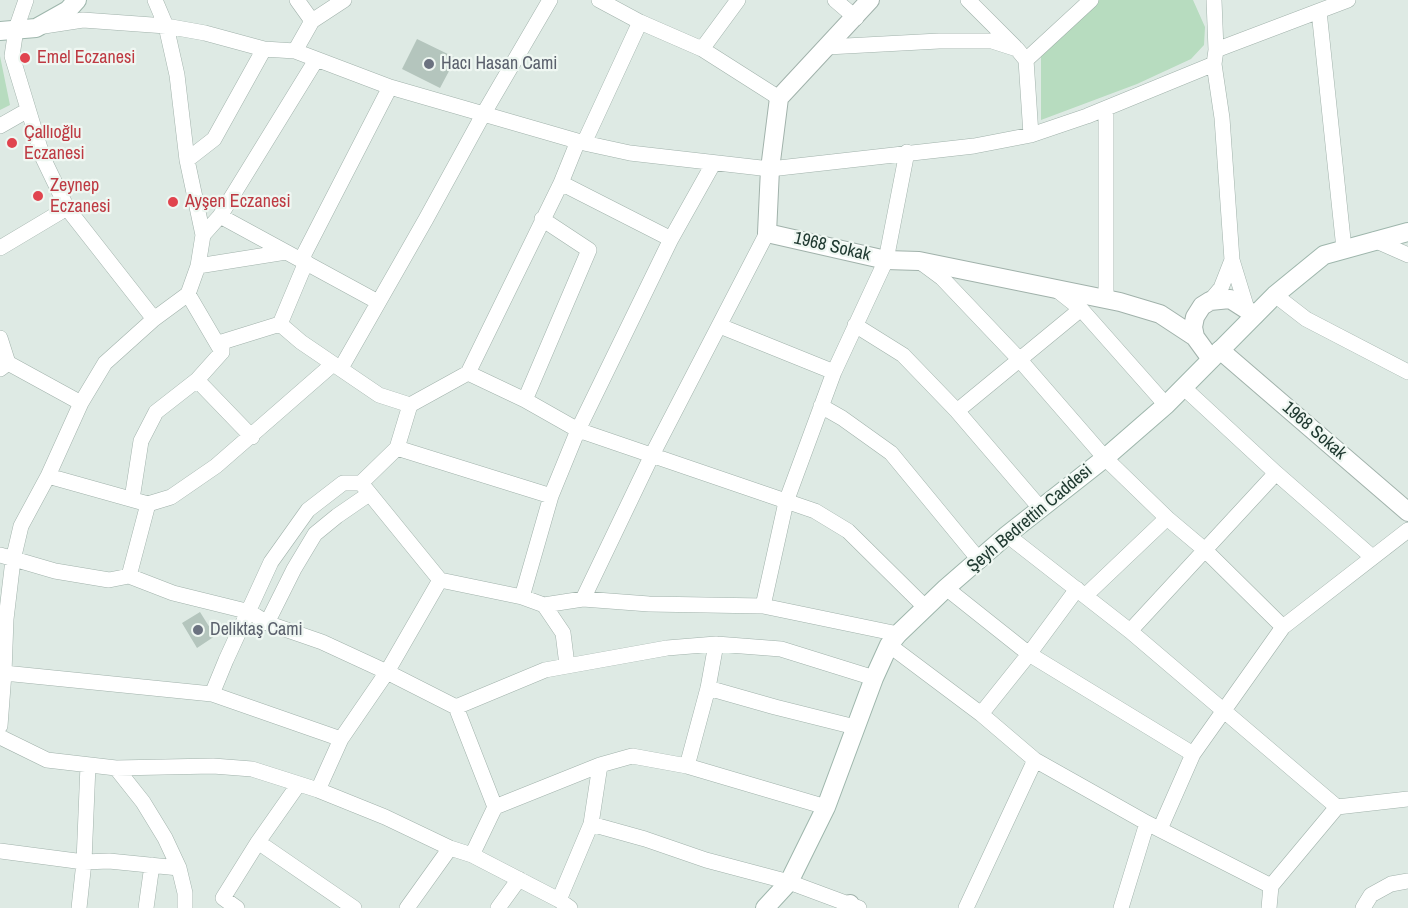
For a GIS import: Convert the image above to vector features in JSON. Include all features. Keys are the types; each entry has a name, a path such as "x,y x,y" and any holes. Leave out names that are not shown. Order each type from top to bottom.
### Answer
{"street":[{"path":"26,0 8,30 12,56 43,158 67,208 154,319"},
{"path":"36,28 68,10 77,0"},
{"path":"0,726 7,558 81,403 105,363 154,319 188,294 198,266 203,234 187,160 177,75 166,26 155,0"},
{"path":"297,0 312,21"},
{"path":"295,51 312,21 344,0"},
{"path":"48,476 148,504 171,497 216,466 337,366 378,302 550,0"},
{"path":"599,0 640,22 702,49 779,98"},
{"path":"702,49 738,0"},
{"path":"835,0 856,18"},
{"path":"583,599 652,455 767,233 770,169 779,98 856,18 870,0"},
{"path":"968,0 1022,54 1031,135"},
{"path":"1022,54 1091,0"},
{"path":"1214,0 1215,57 1222,118 1232,260 1251,312"},
{"path":"8,30 83,20 166,26 205,33 264,49 295,51 390,87 581,142 630,153 770,169 974,146 1031,135 1106,109 1215,57 1348,0"},
{"path":"1319,11 1344,249"},
{"path":"267,623 294,569 315,534 365,488 397,448 410,405 468,373 640,22"},
{"path":"826,47 939,41 992,41 1022,54"},
{"path":"187,160 214,139 264,49"},
{"path":"203,234 220,216 316,60"},
{"path":"280,324 303,261 390,87"},
{"path":"1106,109 1106,299"},
{"path":"0,126 28,110"},
{"path":"763,606 786,501 834,372 886,260 907,153"},
{"path":"522,597 551,496 578,430 671,239 713,164"},
{"path":"561,183 671,239"},
{"path":"0,248 67,208"},
{"path":"220,216 378,302"},
{"path":"525,400 589,250 542,219"},
{"name":"Şeyh Bedrettin Caddesi","path":"765,908 789,882 826,807 874,678 893,639 946,588 1166,405 1215,355 1251,312 1324,255 1408,232"},
{"name":"1968 Sokak","path":"767,233 886,260 919,261 1054,288 1160,314"},
{"path":"1374,240 1408,255"},
{"path":"198,266 286,252"},
{"path":"1195,337 1193,327 1195,317 1221,288 1232,260"},
{"path":"919,261 942,278 1018,359 1105,458 1167,518 1205,550 1283,627"},
{"path":"1054,288 1081,309 1166,405"},
{"path":"188,294 222,351"},
{"path":"1275,295 1306,319 1408,372"},
{"path":"1160,314 1179,312 1230,299 1251,312"},
{"path":"957,411 1081,309"},
{"path":"1160,314 1195,337"},
{"path":"132,499 141,441 156,412 197,380 222,351 222,342 280,324"},
{"path":"280,324 301,342 379,395 410,405"},
{"path":"855,325 903,355 957,411 1041,509"},
{"path":"720,326 834,372"},
{"name":"1968 Sokak","path":"1195,337 1408,512"},
{"path":"0,339 4,366 81,403"},
{"path":"468,373 525,400 578,430 815,511 848,531 926,608"},
{"path":"197,380 252,437"},
{"path":"1183,387 1371,556"},
{"path":"821,406 891,453 980,561"},
{"path":"397,448 551,496"},
{"path":"1130,631 1276,473"},
{"path":"212,694 271,562 308,510 343,483 365,488 440,580 522,597 544,605 583,599 649,604 763,606 893,639 1035,760 1154,826 1271,886"},
{"path":"129,576 148,504"},
{"path":"981,714 1081,592 1167,518"},
{"path":"1121,908 1154,826 1193,754 1283,627 1371,556 1408,530"},
{"path":"1007,536 1130,631 1337,807"},
{"path":"7,558 55,571 109,580 129,576 173,593 249,612 267,623 322,642 456,707 495,807"},
{"path":"318,790 341,739 387,672 440,580"},
{"path":"946,588 1029,654 1193,754"},
{"path":"544,605 562,633 567,665"},
{"path":"456,707 545,670 667,648 716,644 781,649 874,678"},
{"path":"687,766 708,688 716,644"},
{"path":"3,662 212,694 341,739"},
{"path":"708,688 855,727"},
{"path":"0,738 47,760 116,768 213,766 252,769 318,790 386,817 450,848 472,855 565,904 591,824 600,765"},
{"path":"472,855 495,807 600,765 632,756 687,766 826,807"},
{"path":"966,908 1035,760"},
{"path":"79,908 84,862 88,765"},
{"path":"116,768 143,802 165,838 179,868 185,893 185,908"},
{"path":"237,908 224,898 258,842 298,785"},
{"path":"1269,908 1271,886 1337,807 1408,799"},
{"path":"591,824 645,839 706,860 789,882 852,907"},
{"path":"258,842 354,908"},
{"path":"406,908 450,848"},
{"path":"0,851 84,862 109,861 179,868"},
{"path":"146,908 152,865"},
{"path":"498,908 519,879"},
{"path":"1363,908 1371,895 1390,884 1408,881"}],"green space":[{"path":"1099,0 1193,0 1205,27 1204,45 1191,59 1137,84 1041,120 1041,55"},
{"path":"0,56 10,105 0,110"}],"building":[{"name":"Hacı Hasan Cami","path":"417,39 456,58 440,88 402,69"},
{"name":"Deliktaş Cami","path":"200,612 215,636 197,648 182,623"}],"place":[{"name":"Emel Eczanesi","path":"25,58"},
{"name":"Hacı Hasan Cami","path":"429,64"},
{"name":"Çallıoğlu Eczanesi","path":"12,143"},
{"name":"Zeynep Eczanesi","path":"38,196"},
{"name":"Ayşen Eczanesi","path":"173,202"},
{"name":"Deliktaş Cami","path":"198,630"}]}
